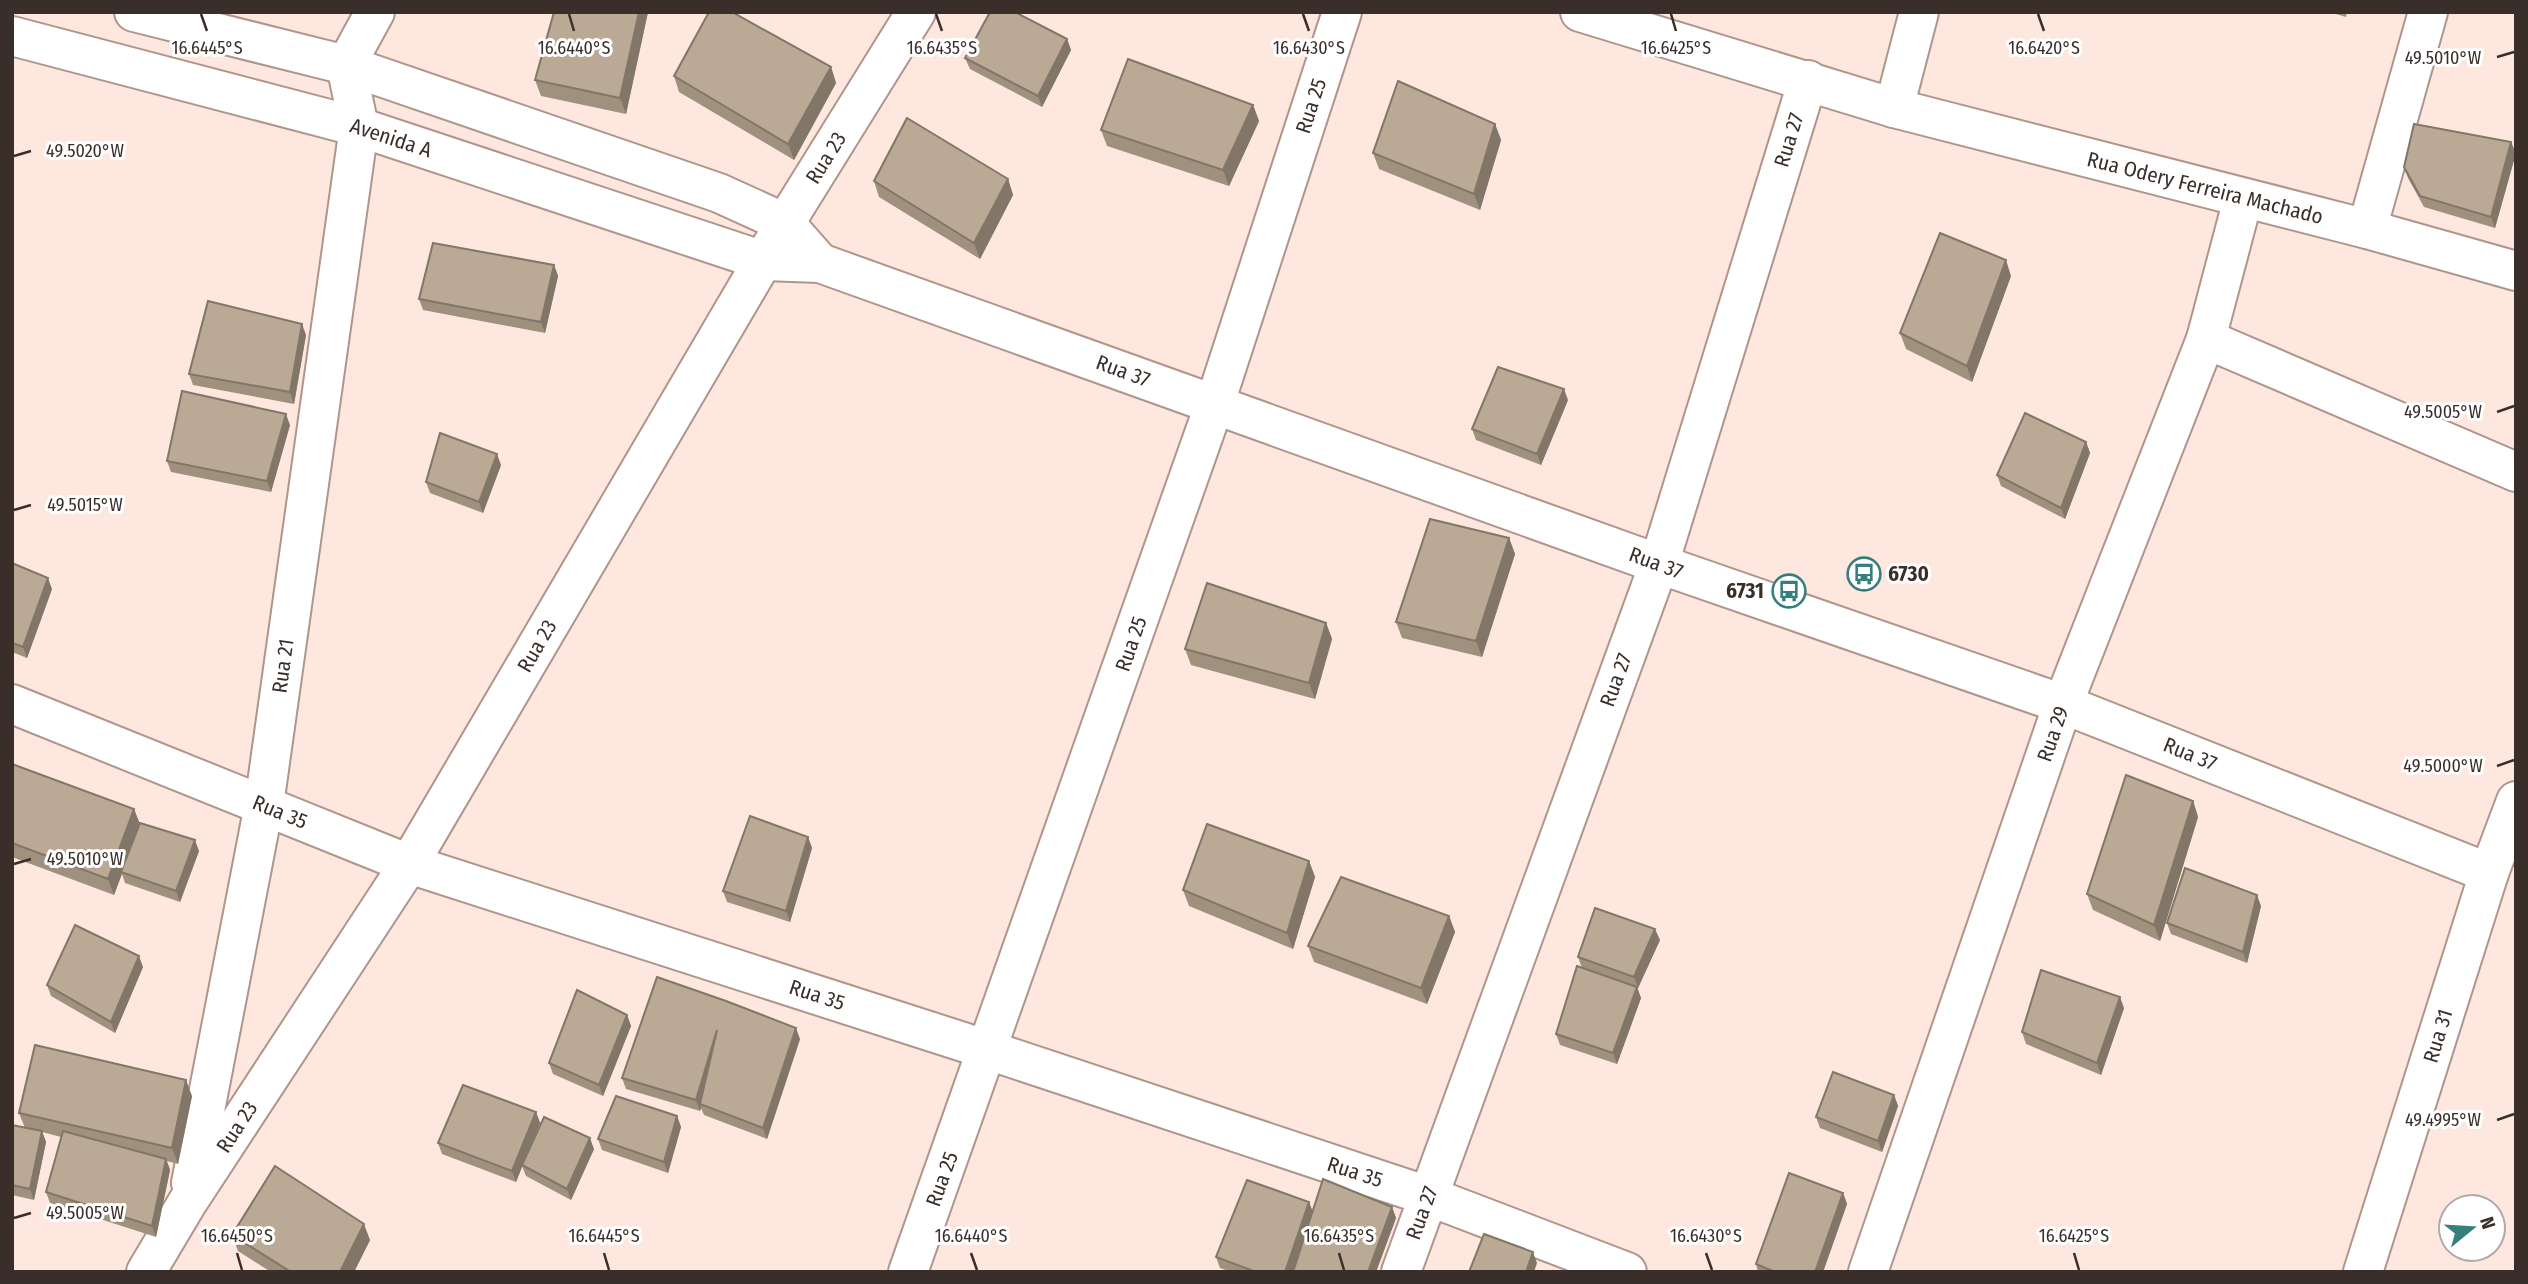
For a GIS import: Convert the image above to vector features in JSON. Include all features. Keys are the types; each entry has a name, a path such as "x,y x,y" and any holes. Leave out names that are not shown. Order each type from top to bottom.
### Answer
{"street":[{"path":"134,12 346,65 719,193 785,223"},
{"path":"346,65 375,12"},
{"name":"Rua 23","path":"146,1272 187,1203 409,864 785,223 916,12"},
{"name":"Rua 25","path":"908,1272 1215,403 1342,12"},
{"name":"Rua Odery Ferreira Machado","path":"1580,12 1894,108 2367,229 2516,271"},
{"path":"1894,108 1919,12"},
{"path":"2367,229 2428,12"},
{"name":"Avenida A","path":"12,36 359,127 764,261"},
{"name":"Rua 21","path":"187,1203 264,805 359,127 346,65"},
{"name":"Rua 27","path":"1401,1272 1659,564 1808,80"},
{"name":"Rua 29","path":"1868,1272 2063,704 2206,339 2243,199"},
{"name":"Rua 37","path":"785,223 820,263"},
{"name":"Rua 37","path":"764,261 820,263 1215,403 1659,564 2063,704 2489,873"},
{"path":"2206,339 2516,472"},
{"name":"Rua 35","path":"12,704 409,864 988,1050 1428,1196 1627,1272"},
{"name":"Rua 31","path":"2363,1272 2489,873 2516,801"}],"building":[{"path":"554,12 639,12 620,98 535,80"},
{"path":"709,12 732,12 831,67 788,144 674,76"},
{"path":"990,12 1015,12 1067,39 1038,96 965,58"},
{"path":"1128,59 1253,105 1223,170 1101,130"},
{"path":"1398,81 1495,124 1474,194 1373,153"},
{"path":"907,118 1008,179 974,243 874,181"},
{"path":"2414,124 2511,142 2491,217 2420,196 2404,167"},
{"path":"1940,233 2006,260 1967,366 1900,333"},
{"path":"433,243 554,265 541,322 419,299"},
{"path":"208,301 302,324 290,392 189,374"},
{"path":"1498,367 1564,389 1537,454 1472,429"},
{"path":"182,391 286,414 267,481 167,461"},
{"path":"2025,413 2086,442 2061,508 1997,475"},
{"path":"440,433 497,454 479,502 426,482"},
{"path":"1430,519 1509,538 1476,641 1396,622"},
{"path":"12,563 48,578 23,647 12,643"},
{"path":"1207,583 1326,623 1309,683 1185,649"},
{"path":"12,764 134,809 108,879 12,843"},
{"path":"2126,775 2193,801 2154,925 2087,894"},
{"path":"750,816 808,837 786,911 723,891"},
{"path":"140,823 195,840 176,891 121,872"},
{"path":"1207,824 1309,861 1287,933 1183,890"},
{"path":"2185,868 2257,895 2243,952 2167,923"},
{"path":"1341,877 1449,916 1421,988 1308,946"},
{"path":"1595,908 1655,929 1634,977 1578,957"},
{"path":"75,925 139,956 111,1022 47,985"},
{"path":"1577,966 1637,987 1613,1053 1556,1034"},
{"path":"2041,970 2120,997 2097,1063 2022,1032"},
{"path":"657,977 796,1028 763,1128 700,1104 717,1030 696,1100 622,1078"},
{"path":"577,990 627,1015 599,1085 549,1063"},
{"path":"35,1045 186,1080 172,1148 19,1113"},
{"path":"1833,1072 1894,1095 1878,1141 1816,1117"},
{"path":"463,1085 536,1112 512,1171 438,1143"},
{"path":"616,1096 677,1116 664,1162 598,1139"},
{"path":"544,1117 590,1138 567,1189 522,1165"},
{"path":"12,1125 42,1131 30,1189 12,1185"},
{"path":"63,1131 166,1159 152,1226 46,1192"},
{"path":"275,1166 364,1224 340,1272 291,1272 232,1235"},
{"path":"1789,1173 1843,1193 1815,1272 1775,1272 1756,1264"},
{"path":"1323,1179 1392,1207 1368,1272 1293,1272"},
{"path":"1247,1180 1309,1202 1285,1272 1256,1272 1216,1257"},
{"path":"1484,1234 1533,1252 1526,1272 1469,1272"}],"place":[{"name":"6730","path":"1864,574"},
{"name":"6731","path":"1789,591"}]}
